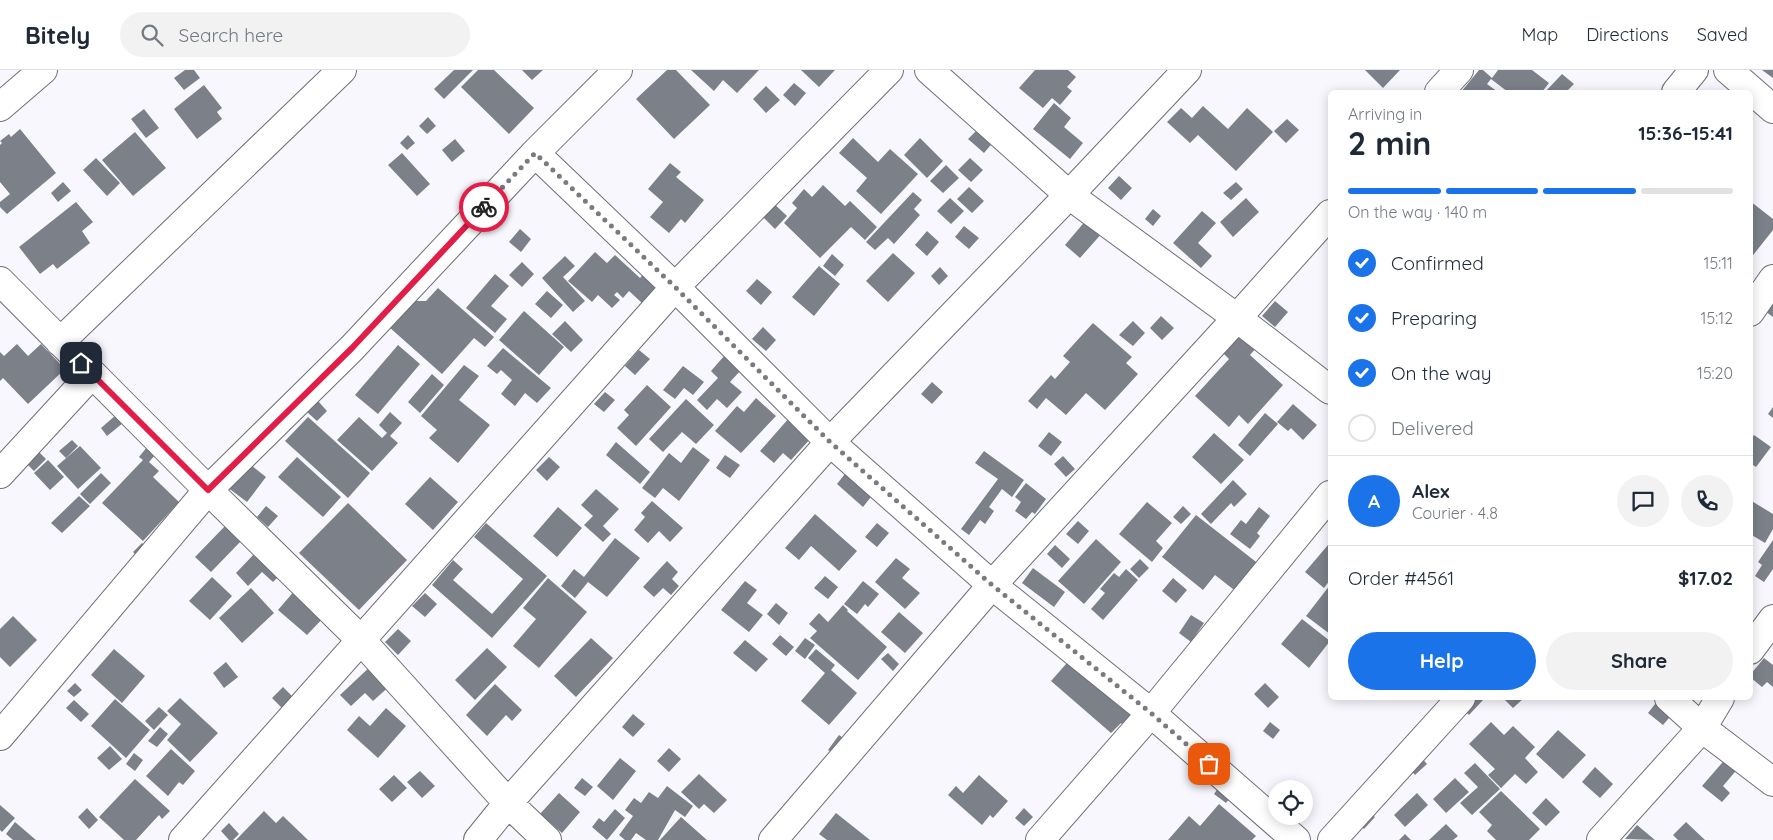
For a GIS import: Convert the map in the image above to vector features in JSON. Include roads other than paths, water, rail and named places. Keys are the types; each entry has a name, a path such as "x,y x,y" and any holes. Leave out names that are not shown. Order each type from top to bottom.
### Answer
{"street":[{"path":"0,107 43,70"},
{"path":"60,342 342,70"},
{"path":"0,736 208,490 352,348 535,153 618,70"},
{"path":"183,840 675,287 889,70"},
{"path":"929,70 1070,195 1237,318 1328,388"},
{"path":"478,840 830,442 1070,195 1188,70"},
{"path":"1441,90 1459,70"},
{"path":"1678,90 1694,70"},
{"path":"1728,70 1750,90"},
{"path":"1753,92 1773,110"},
{"path":"535,153 675,287 830,442 992,585 1151,713 1296,840"},
{"path":"774,840 992,585 1328,216"},
{"path":"1753,308 1773,279"},
{"path":"0,281 208,490 360,639 508,804 547,840"},
{"path":"0,474 92,374"},
{"path":"1040,840 1151,713 1328,496"},
{"path":"1753,646 1773,619"},
{"path":"1332,840 1459,700"},
{"path":"1671,700 1702,728 1773,782"},
{"path":"1601,840 1702,728 1719,700"}]}
